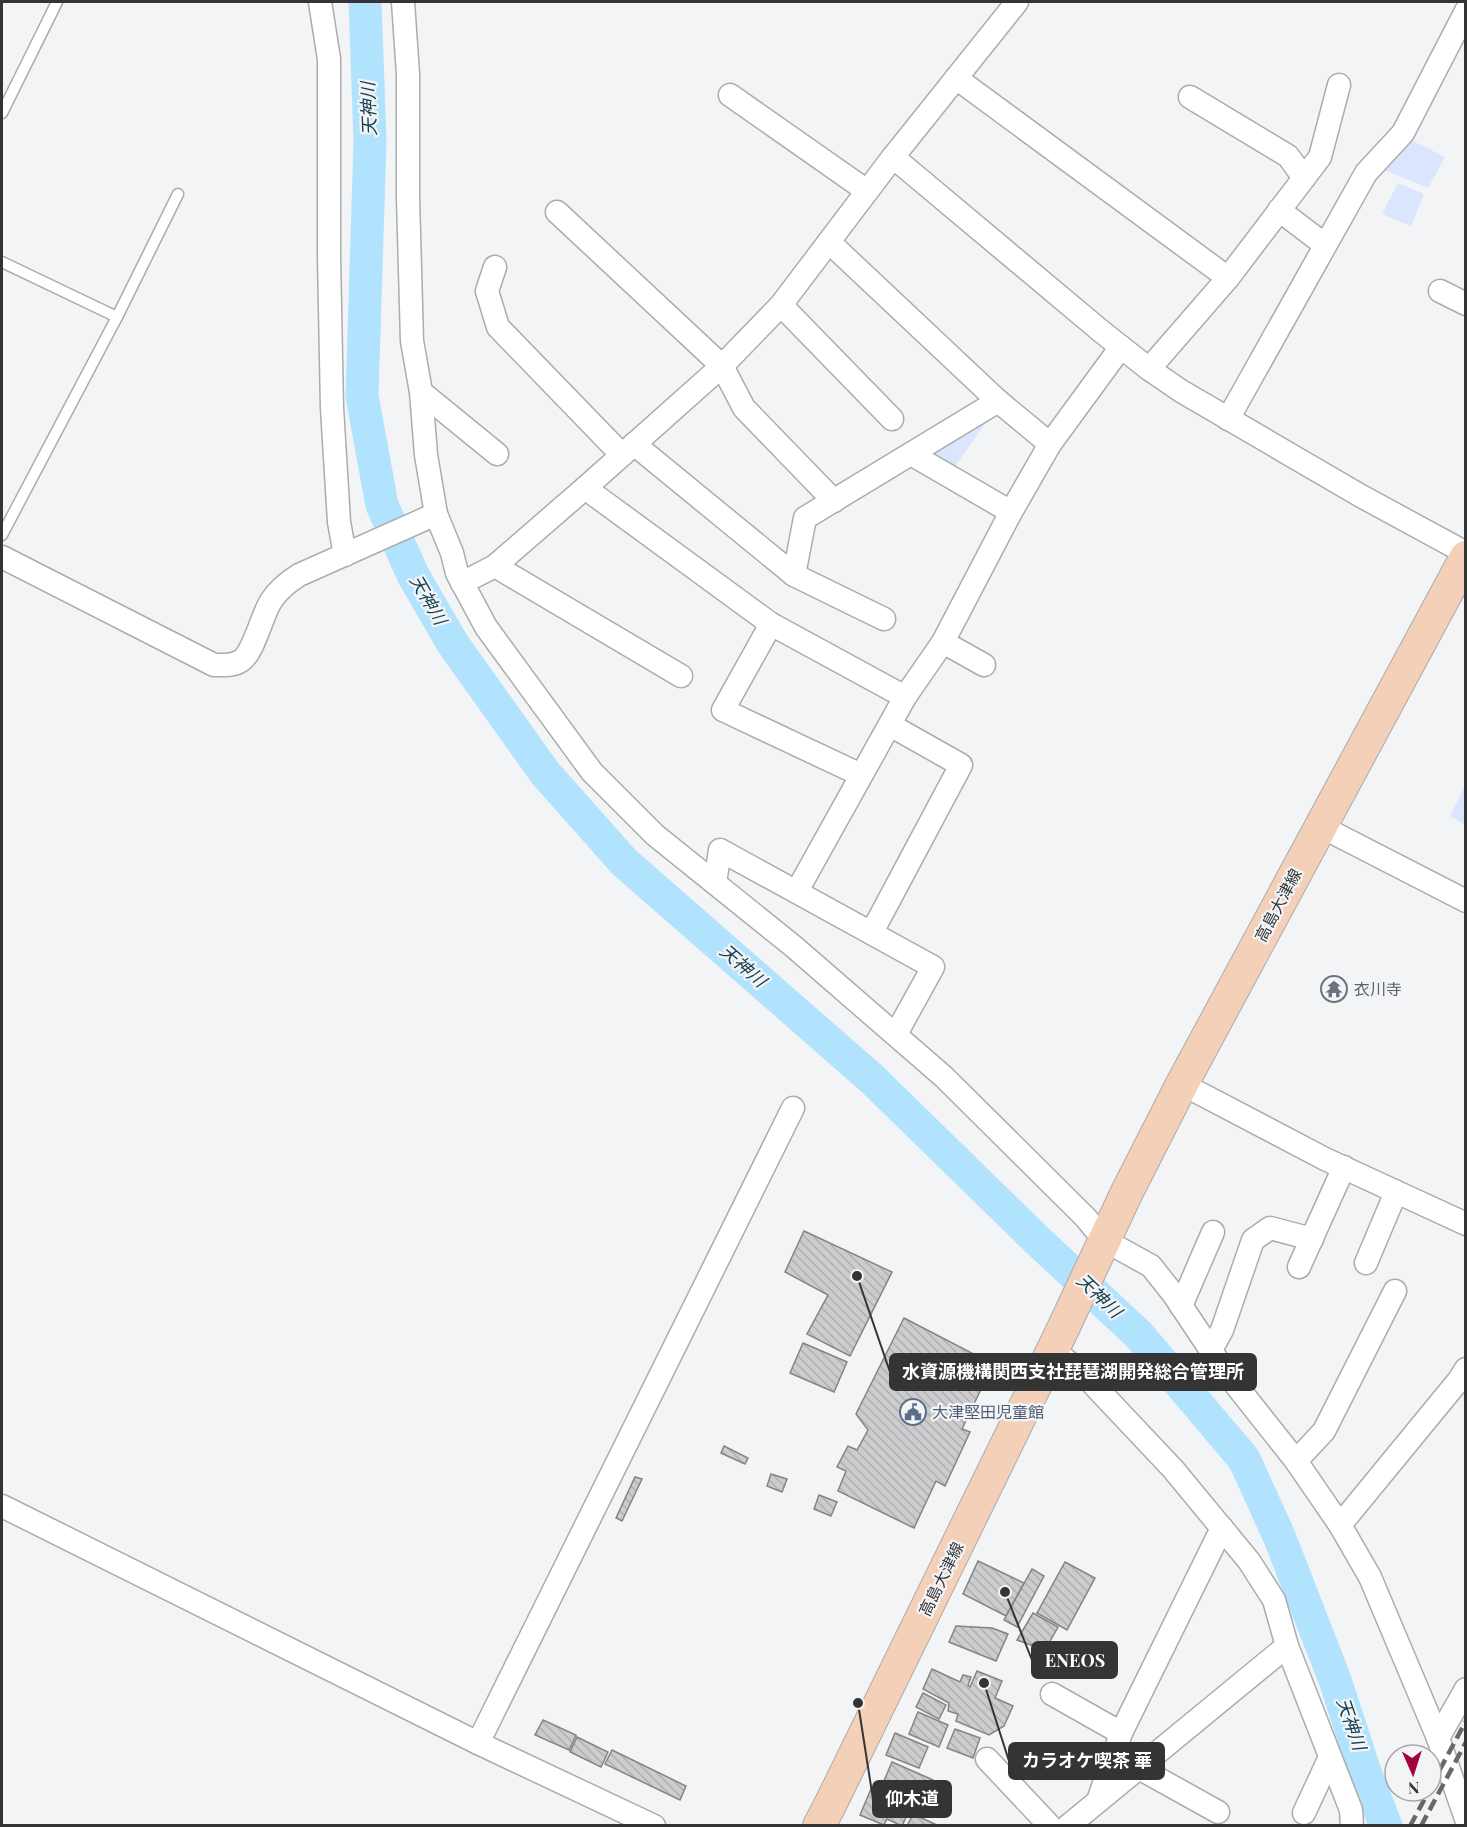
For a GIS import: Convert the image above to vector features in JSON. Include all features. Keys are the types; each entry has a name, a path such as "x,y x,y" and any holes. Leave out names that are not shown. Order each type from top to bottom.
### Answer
{"main road":[{"name":"高島大津線","path":"1100,1248 1182,1084 1466,557"},
{"path":"1057,1341 1100,1248"},
{"name":"高島大津線","path":"819,1826 1057,1341"}],"street":[{"path":"320,2 329,58 332,408 339,522 354,551"},
{"path":"403,2 408,74 408,198 412,341 421,392 431,517 452,553 457,573 486,627 592,772 655,835 896,1034 944,1077 1086,1218 1100,1248 1151,1266 1224,1370 1296,1461 1340,1525 1370,1577 1438,1738 1466,1819"},
{"path":"462,583 495,566 585,488 722,366 781,305 893,157 1017,2"},
{"path":"1228,419 1366,173 1403,133 1466,11"},
{"path":"956,78 1228,278"},
{"path":"1149,369 1228,278 1320,157 1339,85"},
{"path":"730,95 867,191"},
{"path":"1190,98 1288,156 1304,178"},
{"path":"893,157 1149,369 1228,419 1361,496 1466,553"},
{"path":"1279,210 1325,245"},
{"path":"557,212 722,366 744,408 834,501"},
{"path":"829,242 998,401 1050,444"},
{"path":"495,267 487,291 498,327 628,449 794,575 884,619"},
{"path":"1440,291 1466,304"},
{"path":"781,305 892,419"},
{"path":"796,891 905,697 943,642 1011,512 1050,444 1121,347"},
{"path":"421,392 497,454"},
{"path":"794,575 805,518 998,401"},
{"path":"912,454 1011,512"},
{"path":"585,488 771,624 905,697"},
{"path":"2,557 214,665 229,665 242,660 248,652 271,601 282,588 299,575 431,517"},
{"path":"495,566 681,676"},
{"path":"771,624 723,710 861,776"},
{"path":"943,642 984,665"},
{"path":"872,932 961,765 890,725"},
{"path":"1320,826 1466,901"},
{"path":"715,883 720,850 933,967 896,1034"},
{"path":"1182,1084 1325,1160 1466,1224"},
{"path":"478,1743 794,1108"},
{"path":"1299,1267 1344,1167"},
{"path":"1365,1263 1396,1192"},
{"path":"1211,1350 1222,1330 1253,1240 1270,1228 1312,1239"},
{"path":"1181,1306 1213,1232"},
{"path":"1296,1461 1324,1431 1395,1291"},
{"path":"1057,1341 1090,1381 1173,1469 1249,1561 1274,1600 1287,1646 1351,1810 1352,1826"},
{"path":"1340,1525 1463,1378"},
{"path":"2,1506 478,1743 654,1826"},
{"path":"1098,1801 1121,1733 1222,1528"},
{"path":"1068,1826 1287,1646"},
{"path":"1438,1738 1466,1689"},
{"path":"1052,1694 1121,1733"},
{"path":"1304,1813 1330,1757"},
{"path":"987,1758 1050,1826"},
{"path":"1139,1767 1218,1812"}],"lane":[{"path":"2,113 57,2"},
{"path":"2,535 117,317 178,194"},
{"path":"2,262 117,317"}],"shaded area":[{"path":"1401,135 1445,157 1428,188 1380,168"},
{"path":"1398,183 1424,194 1411,226 1382,214"},
{"path":"997,407 953,469 923,453"},
{"path":"1465,785 1465,825 1450,816"}],"building":[{"path":"804,1231 892,1272 850,1356 807,1334 828,1295 785,1272"},
{"path":"904,1318 993,1364 962,1429 970,1432 945,1486 936,1481 914,1528 838,1491 846,1471 837,1467 848,1446 857,1450 868,1430 856,1414"},
{"path":"803,1343 847,1362 834,1392 790,1373"},
{"path":"724,1446 748,1458 745,1464 721,1453"},
{"path":"771,1474 787,1479 782,1492 767,1486"},
{"path":"635,1477 642,1479 622,1521 616,1518"},
{"path":"819,1495 837,1502 831,1516 814,1509"},
{"path":"978,1561 1024,1583 1006,1616 963,1594"},
{"path":"1065,1562 1095,1578 1067,1630 1037,1613"},
{"path":"1032,1569 1044,1576 1017,1627 1004,1620"},
{"path":"1033,1613 1058,1627 1045,1650 1017,1640"},
{"path":"956,1626 992,1628 1008,1634 996,1661 949,1642"},
{"path":"932,1669 960,1682 963,1675 971,1677 968,1685 970,1687 977,1671 1002,1681 995,1698 1013,1706 1004,1726 989,1735 956,1721 958,1714 948,1711 949,1703 923,1689"},
{"path":"923,1693 946,1705 939,1719 916,1707"},
{"path":"918,1712 948,1725 939,1747 909,1734"},
{"path":"543,1720 576,1735 569,1750 535,1735"},
{"path":"955,1729 980,1738 973,1758 947,1748"},
{"path":"895,1733 928,1747 919,1768 886,1755"},
{"path":"577,1737 608,1752 601,1767 570,1752"},
{"path":"612,1750 686,1786 680,1800 605,1764"},
{"path":"892,1762 933,1780 924,1801 883,1783"},
{"path":"871,1789 903,1803 900,1811 907,1815 902,1826 887,1819 884,1825 860,1815"},
{"path":"913,1814 939,1826 907,1826"}],"waterway":[{"name":"天神川","path":"365,2 370,141 362,396 382,505 413,575 453,644 545,773 624,862 871,1078 1038,1241 1138,1334 1244,1459 1279,1536 1335,1680 1365,1772 1386,1826"}],"railway":[{"path":"1443,1764 1466,1721"},
{"path":"1421,1826 1466,1742"},
{"path":"1410,1826 1422,1803"}],"place":[{"name":"衣川寺","path":"1334,989"},
{"name":"水資源機構関西支社琵琶湖開発総合管理所","path":"857,1276"},
{"name":"大津堅田児童館","path":"913,1412"},
{"name":"ENEOS","path":"1005,1592"},
{"name":"カラオケ喫茶 華","path":"984,1683"},
{"name":"仰木道","path":"858,1703"}]}
